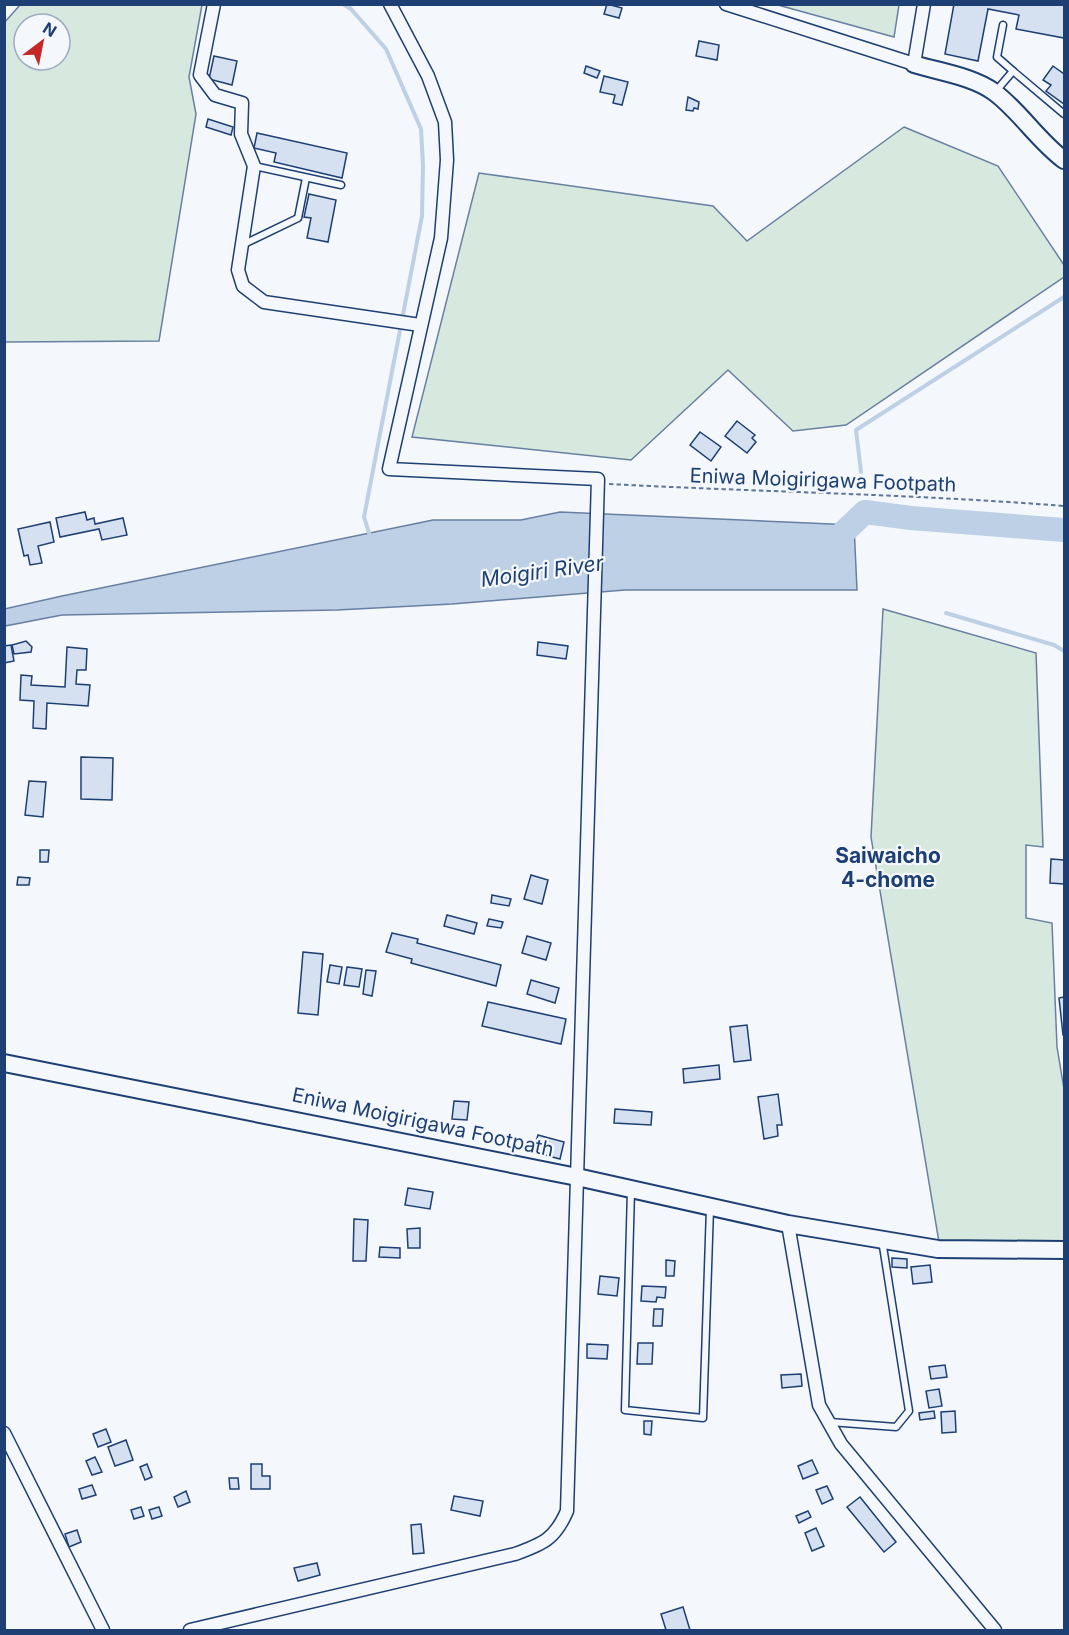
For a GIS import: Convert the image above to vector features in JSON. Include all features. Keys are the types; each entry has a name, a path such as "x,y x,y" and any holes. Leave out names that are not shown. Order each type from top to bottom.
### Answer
{"street":[{"path":"214,4 200,75 215,95 242,103 241,134 254,166 238,270 243,286 264,302 420,325"},
{"path":"190,1630 515,1554 541,1545 559,1530 567,1511 596,606 598,479 388,469 441,238 447,160 445,122 429,76 390,4"},
{"path":"726,4 980,84 995,93 1052,151 1065,160"},
{"path":"914,64 924,4"},
{"path":"4,1063 577,1177 788,1224 938,1249 1065,1250"},
{"path":"788,1224 819,1406 841,1444 995,1630"},
{"path":"4,1433 103,1630"}],"lane":[{"path":"1003,25 997,57 1065,114"},
{"path":"995,93 1012,71"},
{"path":"254,166 341,186"},
{"path":"242,245 298,218 306,178"},
{"path":"631,1189 625,1410 703,1418 710,1207"},
{"path":"828,1422 896,1427 909,1411 882,1240"}],"path":[{"name":"Eniwa Moigirigawa Footpath","path":"598,489 866,493 1065,506"}],"shaded area":[{"path":"20,5 202,5 189,77 196,114 159,341 5,342 4,23 12,14 12,72 72,72 72,12 14,12"},
{"path":"778,5 899,5 894,37"},
{"path":"904,127 998,166 1064,265 1064,277 846,425 793,431 728,370 631,460 412,437 479,173 713,206 747,241"},
{"path":"883,609 1036,653 1043,847 1026,845 1026,918 1052,923 1057,1047 1064,1089 1064,1241 939,1242 871,837"}],"water":[{"path":"560,512 854,525 857,590 625,590 452,604 337,610 62,615 5,626 4,609 62,596 433,520 521,520"}],"building":[{"path":"607,4 622,8 619,18 604,14"},
{"path":"954,4 1064,4 1064,38 1016,29 1019,15 988,9 978,61 945,54"},
{"path":"699,41 719,45 717,60 696,56"},
{"path":"214,56 237,61 232,85 209,79"},
{"path":"586,66 600,71 597,78 584,73"},
{"path":"1053,66 1064,74 1064,104 1046,91 1051,85 1043,80"},
{"path":"604,76 628,82 622,105 613,103 615,95 600,92"},
{"path":"688,97 699,102 698,109 686,110"},
{"path":"208,119 233,127 231,135 206,127"},
{"path":"257,133 347,153 342,178 274,162 276,153 254,148"},
{"path":"309,194 336,200 328,242 307,238 311,218 304,217"},
{"path":"737,421 755,435 752,438 756,442 747,453 725,436"},
{"path":"700,432 721,447 711,461 690,445"},
{"path":"85,512 87,520 94,518 95,524 123,518 127,535 102,540 99,529 60,537 56,518"},
{"path":"50,522 54,542 38,546 42,563 30,565 28,555 24,556 18,529"},
{"path":"26,641 32,647 31,652 14,654 12,645"},
{"path":"538,642 568,646 566,659 537,655"},
{"path":"11,645 14,661 4,663 4,646"},
{"path":"67,647 87,649 86,670 77,670 76,684 90,685 88,706 47,703 46,729 33,728 34,701 20,700 21,675 32,676 31,685 65,687"},
{"path":"81,757 113,758 112,800 81,799"},
{"path":"29,781 46,782 43,817 25,815"},
{"path":"40,850 49,850 48,862 40,862"},
{"path":"1051,859 1064,860 1064,884 1050,883"},
{"path":"531,875 548,880 542,904 524,899"},
{"path":"18,877 30,878 29,885 17,885"},
{"path":"492,895 511,899 509,906 491,903"},
{"path":"447,915 477,923 474,934 444,926"},
{"path":"489,919 503,922 501,928 487,926"},
{"path":"392,933 418,939 417,943 501,965 496,986 411,963 412,959 386,952"},
{"path":"527,936 551,943 546,960 522,953"},
{"path":"303,952 323,954 318,1015 298,1013"},
{"path":"330,965 342,967 339,984 327,982"},
{"path":"347,967 362,969 359,987 344,985"},
{"path":"366,970 376,971 372,996 363,994"},
{"path":"531,980 559,988 555,1003 527,994"},
{"path":"1064,997 1064,1035 1063,1035 1059,998"},
{"path":"488,1002 566,1019 561,1044 482,1026"},
{"path":"747,1025 751,1060 734,1062 730,1027"},
{"path":"719,1065 720,1079 684,1083 683,1069"},
{"path":"778,1094 782,1125 777,1125 778,1136 764,1139 758,1097"},
{"path":"454,1101 469,1102 467,1120 452,1119"},
{"path":"615,1109 652,1112 651,1125 614,1123"},
{"path":"421,1121 439,1125 437,1133 419,1128"},
{"path":"538,1135 564,1142 560,1159 533,1152"},
{"path":"408,1188 433,1192 430,1209 405,1205"},
{"path":"354,1219 368,1220 366,1261 353,1261"},
{"path":"420,1228 420,1248 408,1248 407,1229"},
{"path":"380,1247 400,1248 400,1258 379,1257"},
{"path":"892,1258 907,1259 907,1268 892,1267"},
{"path":"666,1260 675,1261 674,1276 666,1276"},
{"path":"930,1265 932,1282 913,1284 911,1267"},
{"path":"600,1276 619,1278 617,1296 598,1294"},
{"path":"642,1286 666,1287 665,1298 657,1297 656,1302 641,1301"},
{"path":"654,1309 663,1309 662,1326 653,1326"},
{"path":"638,1343 653,1343 652,1364 637,1364"},
{"path":"587,1344 608,1345 607,1359 587,1358"},
{"path":"945,1365 947,1377 931,1379 929,1367"},
{"path":"801,1374 802,1386 782,1388 781,1375"},
{"path":"939,1389 942,1406 929,1408 926,1391"},
{"path":"934,1411 935,1418 920,1420 919,1413"},
{"path":"955,1411 956,1432 942,1433 941,1412"},
{"path":"644,1421 652,1421 651,1435 644,1434"},
{"path":"106,1429 111,1442 98,1447 93,1434"},
{"path":"126,1440 133,1460 115,1466 108,1447"},
{"path":"95,1457 102,1472 92,1475 86,1461"},
{"path":"812,1460 818,1473 803,1479 798,1466"},
{"path":"147,1464 152,1477 145,1480 140,1467"},
{"path":"251,1464 262,1464 262,1476 270,1476 270,1489 251,1489"},
{"path":"229,1478 238,1478 239,1489 230,1489"},
{"path":"92,1485 96,1495 82,1499 79,1489"},
{"path":"827,1486 833,1499 822,1504 816,1490"},
{"path":"186,1491 190,1502 178,1507 174,1497"},
{"path":"454,1496 483,1501 480,1516 451,1510"},
{"path":"860,1497 896,1542 884,1552 847,1507"},
{"path":"141,1507 144,1516 134,1519 131,1510"},
{"path":"159,1507 162,1516 152,1519 149,1510"},
{"path":"808,1511 811,1517 799,1523 796,1516"},
{"path":"421,1524 424,1553 413,1554 411,1525"},
{"path":"816,1528 824,1546 812,1551 805,1533"},
{"path":"77,1530 81,1542 69,1547 65,1534"},
{"path":"317,1563 320,1575 298,1581 294,1568"},
{"path":"683,1607 690,1630 666,1630 661,1614"}],"waterway":[{"path":"343,4 351,9 386,49 421,129 423,165 422,216 364,517 370,536"},
{"path":"861,472 856,430 1064,297"},
{"name":"Moigiri River","path":"829,546 865,512 911,518 1064,530"},
{"path":"946,613 1054,645 1064,651"}],"district":[{"name":"Saiwaicho 4-chome","path":"888,867"}]}
